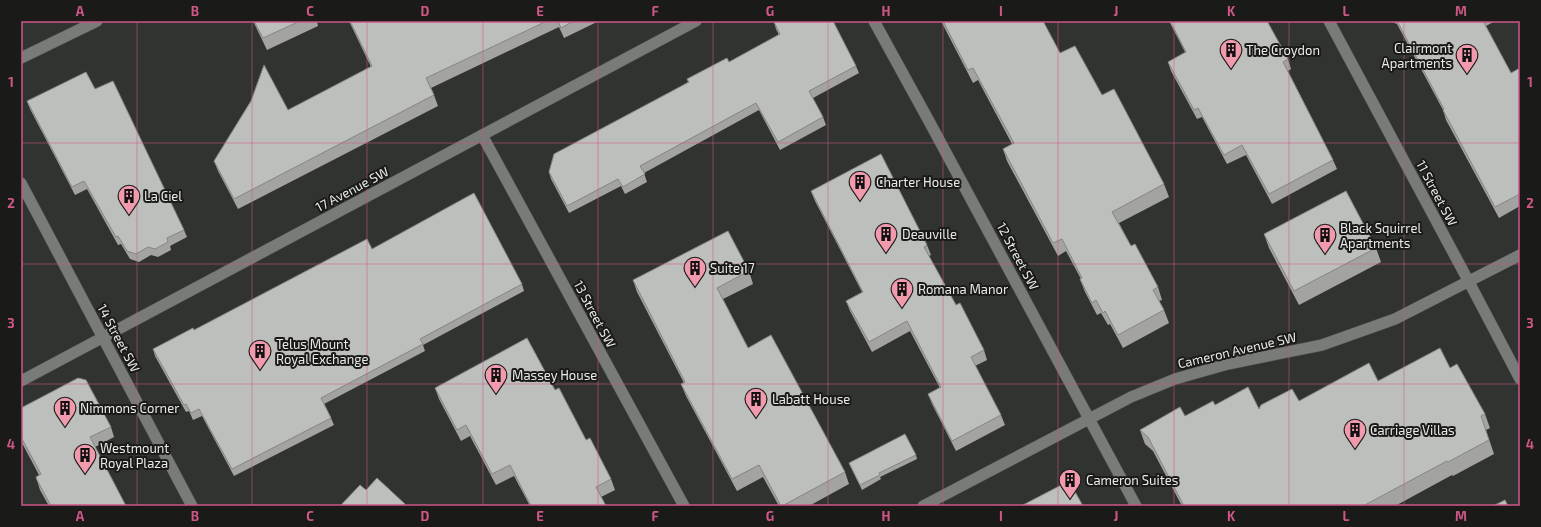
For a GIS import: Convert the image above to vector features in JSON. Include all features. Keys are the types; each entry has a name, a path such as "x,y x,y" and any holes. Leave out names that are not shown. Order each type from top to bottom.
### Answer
{"street":[{"path":"21,58 97,21"},
{"name":"17 Avenue SW","path":"21,381 696,21"},
{"name":"12 Street SW","path":"874,21 1136,506"},
{"name":"11 Street SW","path":"1329,21 1470,282 1520,379"},
{"name":"13 Street SW","path":"482,135 684,506"},
{"name":"14 Street SW","path":"21,183 192,506"},
{"name":"Cameron Avenue SW","path":"923,506 1131,397 1175,379 1228,364 1322,346 1395,319 1470,282 1520,255"}],"building":[{"path":"254,21 300,21 263,38"},
{"path":"350,21 547,21 426,78 434,95 234,199 214,161 251,101 264,65 288,110 372,66"},
{"path":"558,21 574,21 561,28"},
{"path":"833,21 856,66 809,91 823,117 778,142 756,103 640,166 645,174 623,187 618,179 567,206 549,172 554,154 689,82 687,79 727,58 729,62 780,34 774,22"},
{"path":"943,21 1043,21 1060,53 1075,46 1102,95 1114,89 1164,184 1112,212 1131,246 1135,244 1158,287 1153,290 1164,310 1118,335 1105,311 1103,313 1096,300 1092,303 1080,279 1082,278 1062,239 1053,243 1003,149 1014,143 973,68 968,70"},
{"path":"1170,21 1267,21 1288,59 1283,62 1333,160 1269,194 1242,145 1224,155 1198,108 1194,110 1168,62 1186,52"},
{"path":"1397,21 1483,21 1511,73 1520,68 1520,194 1495,207"},
{"path":"86,72 95,89 113,81 184,230 167,238 168,242 155,249 148,247 136,254 127,251 118,236 116,237 84,181 72,187 27,101"},
{"path":"881,154 927,245 924,247 956,305 960,303 984,350 971,357 1001,415 952,441 928,394 941,387 907,321 869,342 846,301 863,292 811,191"},
{"name":"Black Squirrel Apartments","path":"1346,191 1376,248 1294,291 1264,234"},
{"path":"474,193 522,284 420,339 423,344 321,398 331,418 232,469 199,409 191,413 186,404 184,405 153,349 193,328 194,330 367,239 372,249"},
{"path":"728,231 749,271 717,288 748,348 771,335 845,472 782,506 759,465 732,479 681,384 685,382 633,280"},
{"path":"527,338 555,390 559,388 586,440 590,438 611,479 596,487 606,506 531,506 510,465 492,474 466,425 457,430 435,388"},
{"path":"1440,348 1450,368 1457,364 1485,414 1481,416 1489,440 1363,506 1184,506 1148,437 1140,430 1180,407 1185,416 1213,401 1215,405 1248,387 1259,409 1261,405 1292,389 1299,401 1369,363 1378,381"},
{"path":"78,378 86,380 111,427 90,437 126,506 51,506 37,480 36,477 41,474 21,437 21,408"},
{"path":"905,434 916,455 879,473 880,475 860,485 849,463"},
{"path":"377,478 405,504 403,506 340,506 360,485 366,490"},
{"path":"1069,481 1083,506 1021,506"},
{"path":"1505,500 1508,506 1493,506"}],"place":[{"name":"The Croydon","path":"1231,70"},
{"name":"Clairmont Apartments","path":"1467,74"},
{"name":"Charter House","path":"860,202"},
{"name":"La Ciel","path":"129,216"},
{"name":"Deauville","path":"886,254"},
{"name":"Black Squirrel Apartments","path":"1325,254"},
{"name":"Suite 17","path":"695,288"},
{"name":"Romana Manor","path":"902,308"},
{"name":"Telus Mount Royal Exchange","path":"260,370"},
{"name":"Massey House","path":"496,394"},
{"name":"Labatt House","path":"756,418"},
{"name":"Nimmons Corner","path":"65,428"},
{"name":"Carriage Villas","path":"1355,450"},
{"name":"Westmount Royal Plaza","path":"85,474"},
{"name":"Cameron Suites","path":"1070,500"}]}
